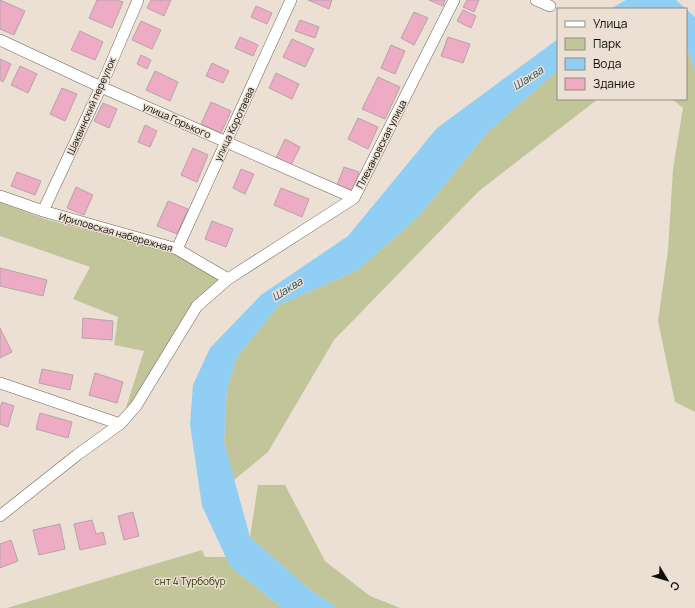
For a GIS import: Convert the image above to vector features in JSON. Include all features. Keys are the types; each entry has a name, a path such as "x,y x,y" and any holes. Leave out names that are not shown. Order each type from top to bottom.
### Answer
{"street":[{"name":"Шаквинский переулок","path":"43,211 101,86 138,0"},
{"name":"улица Коротаева","path":"177,248 291,0"},
{"name":"Плехановская улица","path":"0,516 120,424 136,406 197,306 228,279 354,198 454,0"},
{"path":"536,0 550,6"},
{"name":"улица Горького","path":"0,40 354,198"},
{"name":"Ириловская набережная","path":"0,196 43,211 177,248 228,279"},
{"path":"0,383 120,424"}],"green space":[{"path":"687,48 695,71 695,412 675,402 658,321 668,250 673,169 683,108 673,100 687,100"},
{"path":"557,71 557,100 597,100 479,191 334,340 268,452 234,480 224,442 227,388 237,357 279,305 358,270 419,216 487,133"},
{"path":"0,202 45,219 175,254 222,279 123,417 144,351 114,345 118,317 73,299 90,267 0,236"},
{"path":"258,485 285,485 325,561 370,596 400,608 338,608 310,590 250,537"},
{"name":"снт 4 Турбобур","path":"202,550 205,557 226,557 230,566 282,608 7,608"}],"water":[{"path":"626,0 676,0 685,8 612,8"},
{"path":"687,10 695,17 695,71 687,48"},
{"name":"Шаква","path":"557,40 557,71 487,133 419,216 358,270 279,305 237,357 227,388 224,442 250,537 310,590 338,608 282,608 230,566 202,506 190,424 193,385 210,348 261,295 348,236 437,128"}],"building":[{"path":"0,0 25,11 14,35 0,29"},
{"path":"97,0 117,0 123,2 112,28 89,18"},
{"path":"151,0 171,0 164,16 147,8"},
{"path":"308,0 332,0 329,9"},
{"path":"429,0 445,0 443,6"},
{"path":"467,0 479,0 474,12 463,7"},
{"path":"256,6 272,13 267,24 251,17"},
{"path":"463,10 476,16 471,28 457,21"},
{"path":"414,12 428,18 414,45 401,38"},
{"path":"300,20 319,27 315,38 295,31"},
{"path":"141,21 161,30 152,49 132,40"},
{"path":"80,31 103,42 95,60 71,50"},
{"path":"240,37 258,45 253,56 235,48"},
{"path":"448,37 470,44 463,63 441,56"},
{"path":"292,39 314,49 305,67 283,57"},
{"path":"391,45 405,51 395,74 381,68"},
{"path":"141,55 151,60 147,69 137,64"},
{"path":"0,59 11,64 3,82 0,80"},
{"path":"212,63 229,71 223,83 206,76"},
{"path":"20,66 37,74 28,93 11,85"},
{"path":"155,71 178,82 170,101 146,90"},
{"path":"276,73 299,84 292,99 269,88"},
{"path":"378,77 400,87 385,119 362,109"},
{"path":"62,88 77,94 65,121 50,114"},
{"path":"211,102 231,111 221,133 201,124"},
{"path":"103,103 117,109 109,128 94,121"},
{"path":"358,118 378,127 368,149 348,139"},
{"path":"145,125 157,131 150,147 138,142"},
{"path":"285,139 300,147 291,165 276,158"},
{"path":"193,148 208,155 197,182 181,175"},
{"path":"344,167 359,172 352,191 337,185"},
{"path":"241,169 254,174 245,194 233,188"},
{"path":"17,172 41,181 35,195 11,186"},
{"path":"76,187 93,195 84,215 67,208"},
{"path":"281,188 309,199 302,217 274,205"},
{"path":"168,201 188,209 177,234 157,226"},
{"path":"212,221 233,229 226,247 205,239"},
{"path":"0,268 47,280 43,296 0,286"},
{"path":"83,318 113,321 112,340 82,338"},
{"path":"0,328 12,352 0,358"},
{"path":"42,369 73,375 70,390 39,383"},
{"path":"95,373 123,382 117,403 89,395"},
{"path":"2,402 14,406 8,427 0,424 0,408"},
{"path":"40,413 72,422 68,438 36,429"},
{"path":"133,512 139,536 124,540 118,516"},
{"path":"92,520 96,534 103,532 106,544 80,550 74,524"},
{"path":"60,524 65,549 39,555 33,530"},
{"path":"11,540 18,561 0,568 0,544"}]}
